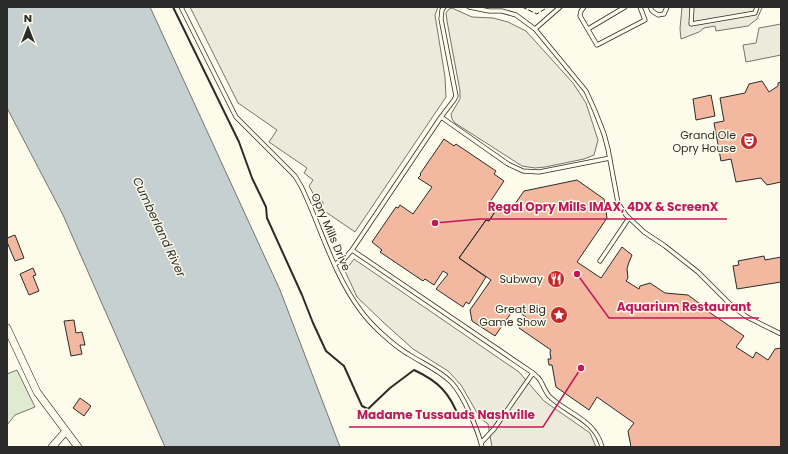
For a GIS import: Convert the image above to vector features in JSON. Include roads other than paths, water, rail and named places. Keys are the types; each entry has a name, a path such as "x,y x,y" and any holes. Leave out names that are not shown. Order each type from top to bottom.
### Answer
{"street":[{"path":"7,328 37,392 78,447"},
{"path":"52,447 66,431"}],"lane":[{"name":"Opry Mills Drive","path":"181,7 236,117 295,176 301,186 345,287 362,312 406,353 435,370 451,382 459,393 469,412 482,445"},
{"path":"335,264 344,259 352,250 456,96 441,19 442,10 444,7"},
{"path":"469,7 489,11 502,11 516,15 535,29 586,91 604,134 618,203 629,218 644,232 665,246 698,272 733,307 747,317 781,334"},
{"path":"535,29 560,7"},
{"path":"584,7 580,16 597,46 645,20 640,7"},
{"path":"588,29 624,7"},
{"path":"650,7 652,11 658,15 664,14 667,7"},
{"path":"692,7 691,24 755,14 757,7"},
{"path":"441,118 508,164 523,171 538,172 610,158"},
{"path":"600,261 629,218"},
{"path":"352,250 533,373 540,380 545,391 550,397 589,424 596,432 602,447"},
{"path":"482,445 533,373"}],"water":[{"name":"Cumberland River","path":"7,7 150,7 280,290 340,447 165,447 63,215 7,108"}],"place":[{"name":"Grand Ole Opry House","path":"749,141"},
{"name":"Regal Opry Mills IMAX, 4DX & ScreenX","path":"435,223"},
{"name":"Aquarium Restaurant","path":"577,274"},
{"name":"Subway","path":"556,279"},
{"name":"Great Big Game Show","path":"559,315"},
{"name":"Madame Tussauds Nashville","path":"581,368"}]}
